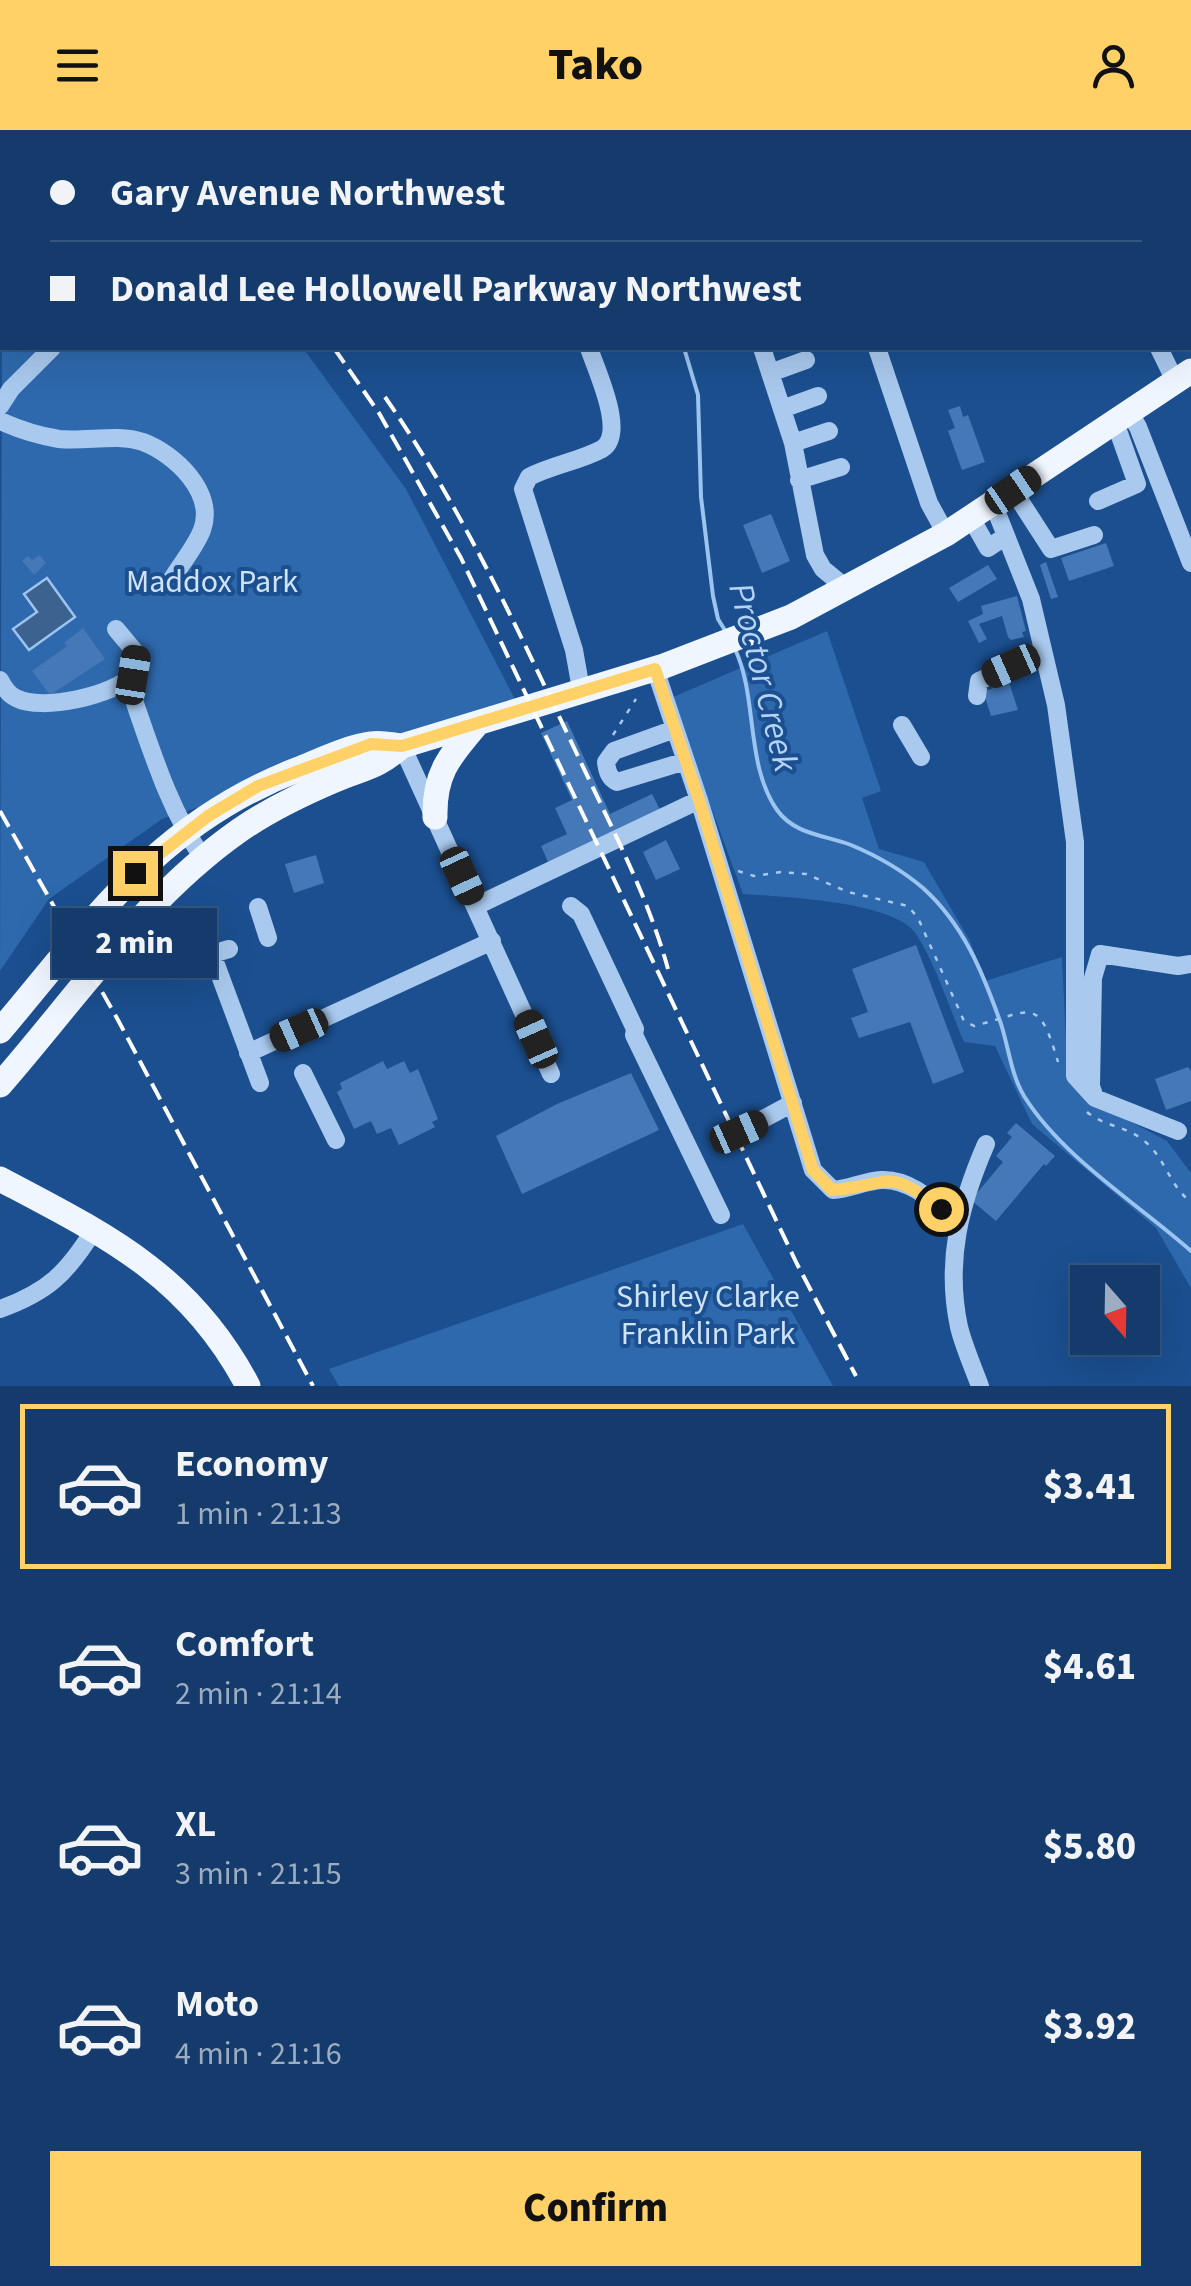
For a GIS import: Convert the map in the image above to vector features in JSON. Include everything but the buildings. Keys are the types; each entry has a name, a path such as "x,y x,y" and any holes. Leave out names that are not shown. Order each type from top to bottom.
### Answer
{"main road":[{"path":"0,1031 112,896 185,832 232,801 290,772 371,744 402,746 655,669 746,636 946,534 1183,376"},
{"path":"434,817 439,774 478,723"},
{"path":"0,1086 140,920 203,858 272,810 340,778 380,765 402,746"},
{"path":"0,1179 133,1254 186,1297 225,1345 248,1386"}],"street":[{"path":"0,406 11,389 50,350"},
{"path":"581,689 574,650 523,488 529,477 602,448 612,437 613,422 590,350"},
{"path":"763,350 793,443 815,555 823,570 846,588"},
{"path":"878,350 937,498 946,534"},
{"path":"1161,350 1183,376"},
{"path":"770,373 806,360"},
{"path":"782,409 818,396"},
{"path":"1098,500 1137,484 1122,417"},
{"path":"1122,417 1138,427 1191,563"},
{"path":"0,421 60,439 128,439 146,443 186,472 198,488 205,518 202,532 170,582"},
{"path":"793,443 829,431"},
{"path":"799,480 841,467"},
{"path":"1003,496 1052,549 1094,535"},
{"path":"1003,496 1006,536 1031,598 1056,705 1075,842 1075,1076 1094,1098 1178,1132"},
{"path":"970,518 988,548 1006,536"},
{"path":"0,680 13,698 27,702 63,701 112,690 133,675 136,653 116,630"},
{"path":"977,696 979,680 1043,652"},
{"path":"655,669 813,1170 832,1190 852,1189 878,1180 902,1181 959,1224"},
{"path":"127,681 185,832 203,858"},
{"path":"902,725 921,756"},
{"path":"675,729 614,751 606,762 607,769 616,782 686,761"},
{"path":"402,746 551,1074"},
{"path":"476,906 699,800"},
{"path":"571,906 578,910 586,925 721,1215"},
{"path":"258,908 268,938"},
{"path":"248,1053 492,941"},
{"path":"229,950 212,954 260,1083"},
{"path":"1094,1098 1093,978 1100,954 1178,966 1191,964"},
{"path":"302,1072 336,1140"},
{"path":"739,1132 793,1103"},
{"path":"980,1386 960,1328 953,1278 962,1200 986,1144"},
{"path":"0,1309 34,1296 58,1280 94,1230"}],"path":[{"path":"730,863 746,875 806,874 848,892 908,906 918,918 968,1025 1018,1012"}],"green space":[{"name":"Maddox Park","path":"2,350 304,350 406,489 518,705 162,819 49,899 0,971"},
{"path":"827,631 881,791 862,798 879,849 924,862 970,941 985,981 1062,957 1067,1060 1102,1107 1167,1141 1191,1173 1191,1288 1156,1228 1032,1124 995,1046 964,1042 930,958 916,934 904,923 885,914 836,903 743,894 671,698"},
{"name":"Shirley Clarke Franklin Park","path":"743,1224 833,1386 339,1386 329,1369"}],"shaded area":[{"path":"47,578 75,617 29,650 13,629 37,612 24,594"}],"waterway":[{"name":"Proctor Creek","path":"685,350 698,395 701,497 713,596 718,619 726,632"},
{"name":"Proctor Creek","path":"735,649 747,688 760,772 777,810 792,825 851,845 888,864 937,902 961,934 979,968 1001,1024 1016,1079 1040,1118 1080,1159 1191,1251"}],"railway":[{"path":"335,350 379,413 461,558 797,1264 856,1376"},
{"path":"385,397 439,482 510,615 626,859 668,969"},
{"path":"0,811 118,1020 313,1386"}],"route":[{"path":"135,873 208,816 290,772 371,744 402,746 655,669 813,1170 832,1190 852,1189 878,1180 902,1181 941,1209"}]}
